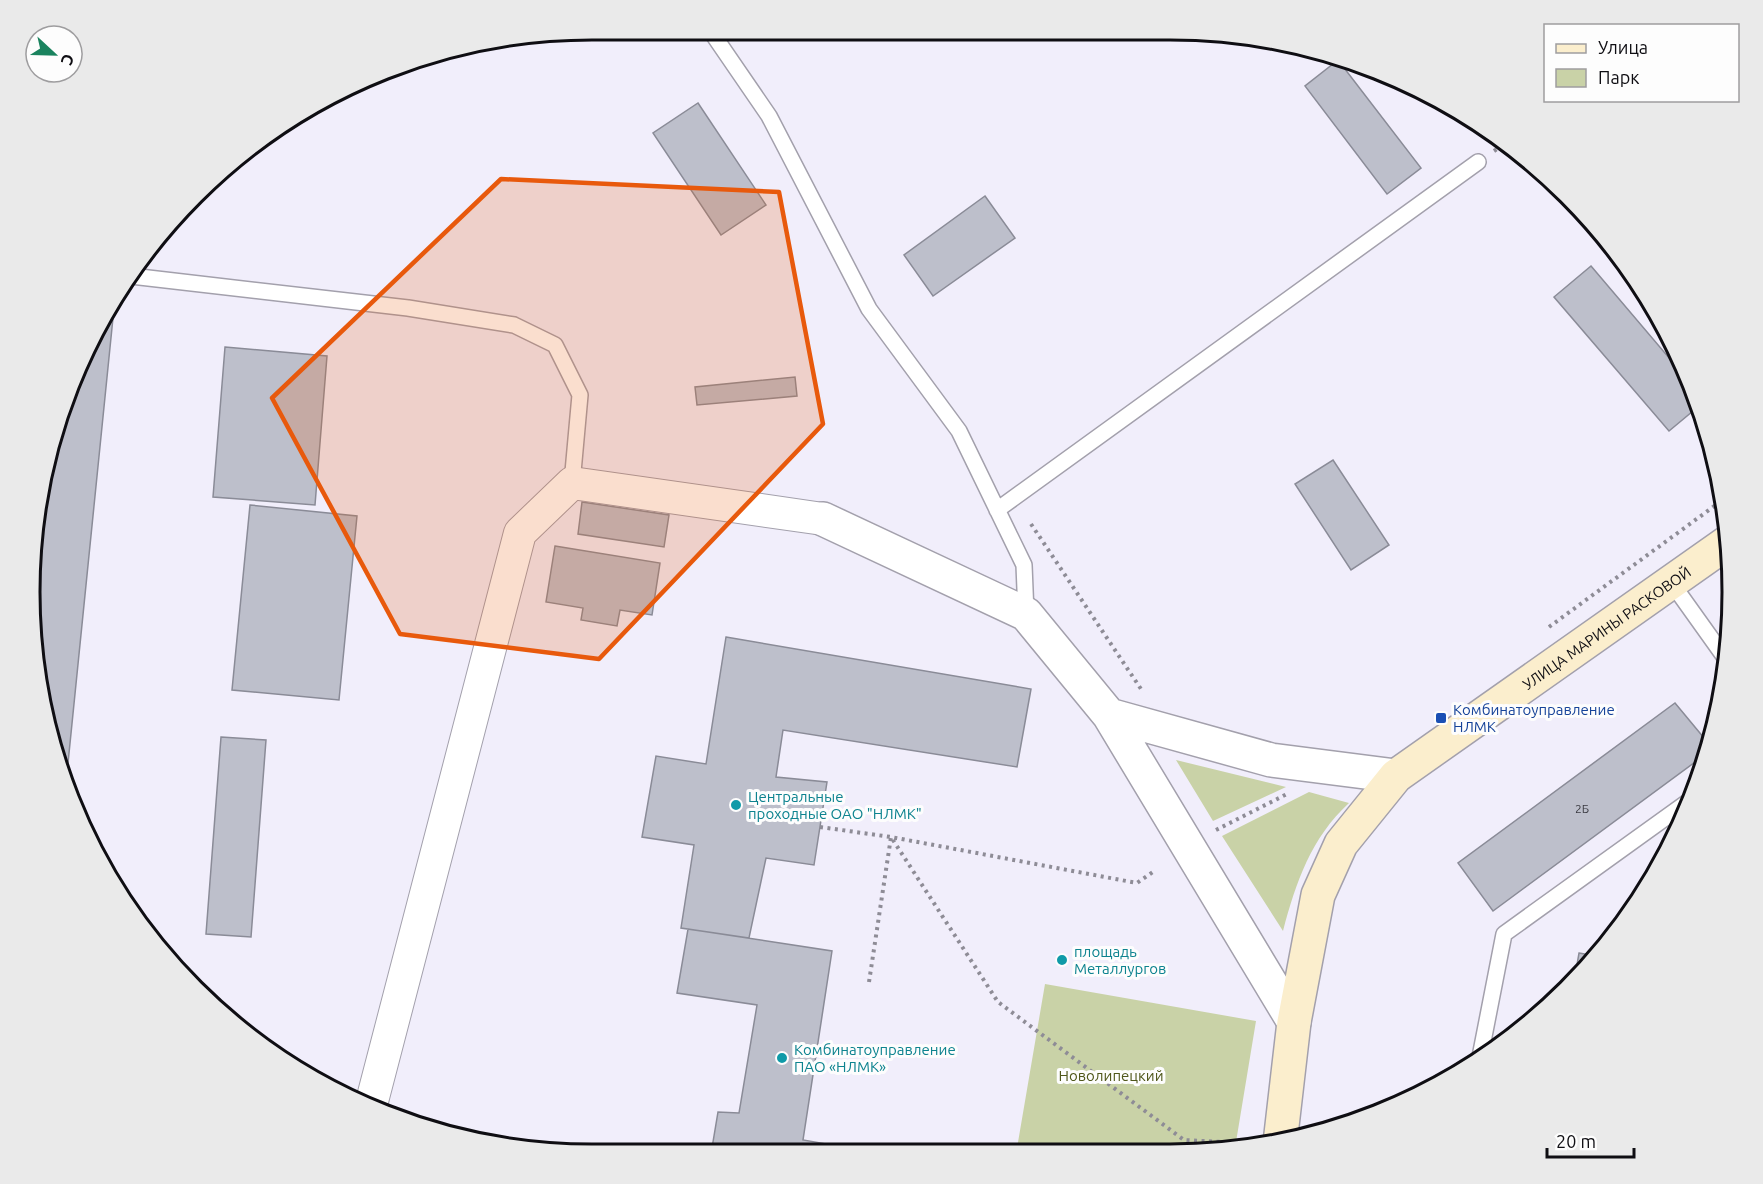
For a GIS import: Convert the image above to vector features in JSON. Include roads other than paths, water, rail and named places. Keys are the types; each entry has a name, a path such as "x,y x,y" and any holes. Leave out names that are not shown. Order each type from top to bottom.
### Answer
{"main road":[{"name":"УЛИЦА МАРИНЫ РАСКОВОЙ","path":"1396,776 1720,547"},
{"path":"1281,1132 1294,1022 1318,895 1341,844 1396,776"}],"street":[{"path":"373,1098 519,533 572,483 822,519 1026,614 1109,715 1294,1022"},
{"path":"1109,715 1271,760 1396,776"}],"lane":[{"path":"717,40 769,116 869,309 959,430 1024,565 1026,614"},
{"path":"997,510 1478,162"},
{"path":"139,277 408,308 514,325 555,345 580,395 572,483"},
{"path":"1671,582 1719,649"},
{"path":"1482,1048 1504,934 1679,808"}],"place":[{"name":"Комбинатоуправление НЛМК","path":"1441,718"},
{"name":"Центральные проходные ОАО \"НЛМК\"","path":"736,805"},
{"name":"площадь Металлургов","path":"1062,960"},
{"name":"Комбинатоуправление ПАО «НЛМК»","path":"782,1058"}],"park label":[{"name":"Новолипецкий","path":"1111,1075"}]}
